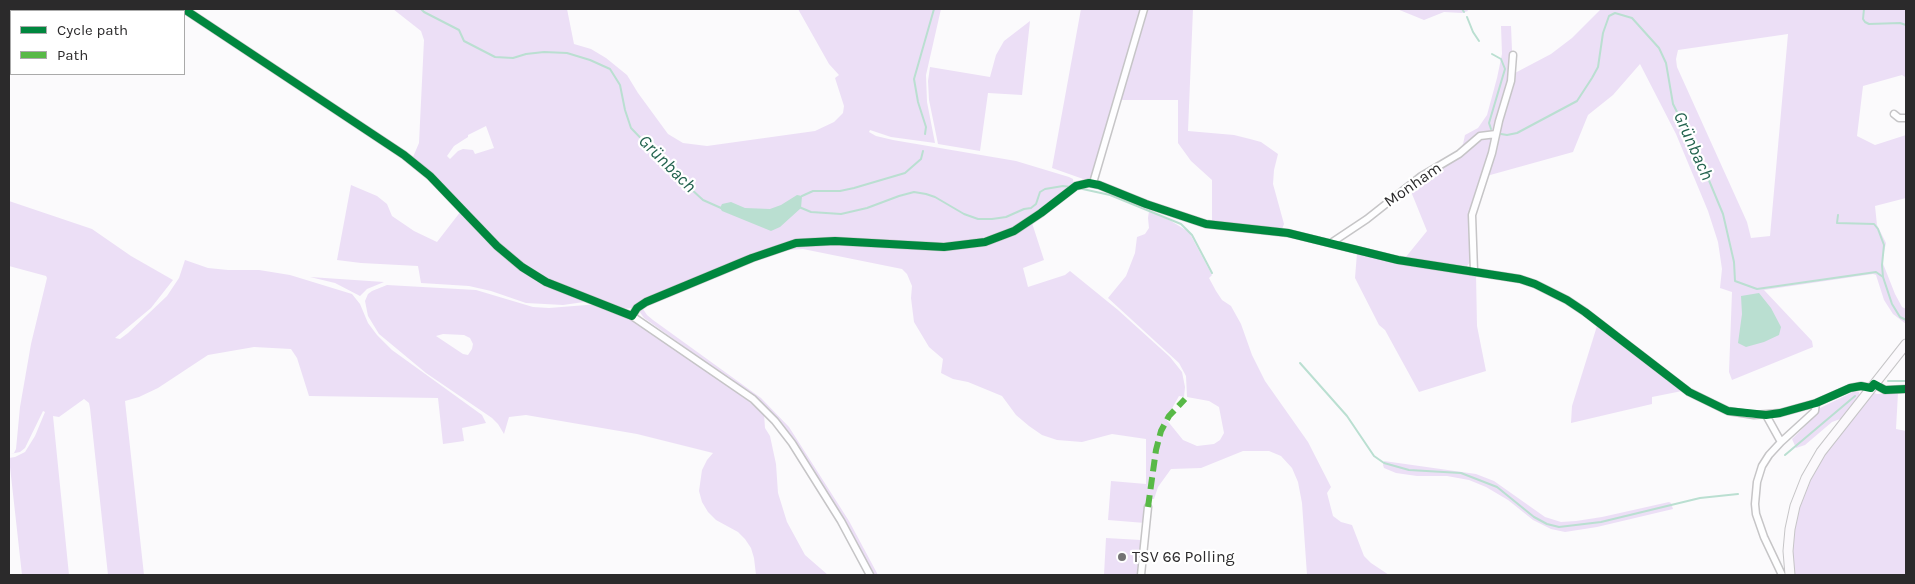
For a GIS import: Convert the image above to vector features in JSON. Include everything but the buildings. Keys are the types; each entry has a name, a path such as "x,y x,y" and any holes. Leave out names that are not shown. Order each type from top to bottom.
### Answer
{"street":[{"path":"184,9 404,155 436,182 492,241 522,267 546,282 632,316 753,399 775,421 792,443 858,549 870,575"},
{"path":"1093,184 1144,9"},
{"path":"1474,271 1472,216 1492,153 1511,81 1513,55"},
{"path":"1894,114 1899,118 1906,118"},
{"name":"Monham","path":"1331,243 1420,177 1459,154 1480,136 1496,134"},
{"path":"632,316 637,308 646,302 752,258 796,243 835,241 944,247 985,242 1007,234 1026,224 1070,190 1085,183 1093,184 1197,222 1215,226 1262,229 1331,243 1398,260 1520,279 1552,292 1584,312 1689,392 1728,411 1766,415 1816,403 1850,388 1872,386 1885,390 1906,389"},
{"path":"1790,575 1788,551 1790,529 1795,506 1803,484 1821,452 1906,344"},
{"path":"1782,575 1759,524 1755,504 1757,482 1762,466 1781,442 1815,411 1816,403"},
{"path":"1766,415 1781,442"},
{"path":"1141,575 1148,508"}],"shaded area":[{"path":"393,9 567,9 574,44 591,49 627,75 668,134 683,143 707,146 815,131 834,122 843,113 844,106 835,78 839,75 829,64 798,9 941,9 926,75 927,102 935,143 891,137 870,130 869,132 876,136 893,140 1016,161 1069,177 1073,179 1074,185 1042,210 1015,227 974,241 939,244 828,238 792,242 730,264 632,308 623,309 557,283 535,273 519,262 498,243 458,199 413,157 419,143 424,40 421,31","holes":["486,126 494,148 475,154 473,150 463,149 450,159 447,156 454,146 468,137 468,135"]},
{"path":"1081,9 1142,9 1093,177 1086,180 1052,168"},
{"path":"1147,9 1193,9 1188,131 1234,135 1250,139 1261,142 1278,154 1273,184 1284,224 1282,229 1212,222 1212,180 1191,161 1178,143 1178,100 1121,100"},
{"path":"1397,9 1467,9 1468,11 1462,13 1444,12 1424,20"},
{"path":"1601,9 1906,9 1906,81 1902,75 1863,86 1857,136 1875,145 1906,135 1906,198 1875,206 1877,225 1886,243 1882,261 1895,294 1902,307 1906,309 1906,324 1893,314 1884,300 1876,275 1873,274 1764,290 1812,341 1813,347 1732,380 1729,372 1732,292 1720,288 1722,269 1718,242 1708,211 1676,134 1640,64 1613,95 1588,115 1573,152 1483,177 1474,202 1472,260 1467,266 1405,258 1427,231 1410,189 1457,151 1463,144 1465,135 1478,128 1487,115 1502,54 1501,26 1511,26 1513,74 1551,54 1572,38","holes":["1788,34 1770,236 1751,238 1747,222 1677,67 1678,50"]},
{"path":"1030,21 1022,95 988,93 980,151 938,144 929,100 928,81 930,67 990,77 996,55 1004,41"},
{"path":"351,185 377,196 387,204 392,216 414,231 437,242 461,211 499,253 535,280 591,301 563,305 526,303 469,286 421,283 418,266 337,260"},
{"path":"797,195 802,196 801,208 780,227 771,231 722,211 720,208 722,204 731,202 745,208 770,209 781,205"},
{"path":"9,201 92,229 131,256 173,280 151,308 115,338 120,339 128,333 167,296 179,278 185,260 208,268 259,270 290,275 352,294 360,304 368,323 392,350 482,415 486,423 462,428 464,441 443,444 438,398 309,396 297,358 291,349 254,347 208,355 158,388 125,401 144,575 108,575 90,408 89,403 84,399 59,417 53,416 69,575 22,575 9,458 25,452 35,436 45,412 43,411 25,448 20,452 10,454 14,453 16,449 20,407 31,344 47,278 46,276 9,266"},
{"path":"1149,211 1189,232 1212,275 1209,278 1216,291 1222,300 1231,306 1241,324 1252,355 1265,381 1308,442 1331,487 1327,493 1333,516 1341,522 1352,525 1364,556 1389,575 1307,575 1302,503 1298,482 1292,468 1281,456 1269,451 1243,451 1201,468 1171,469 1158,487 1154,499 1147,499 1145,523 1108,520 1111,481 1146,484 1146,439 1112,434 1082,442 1057,440 1042,435 1029,426 1016,415 1002,396 941,373 943,359 929,347 914,322 911,298 912,286 907,274 902,269 803,249 787,250 766,255 798,245 810,244 944,250 966,248 981,245 1017,232 1032,223 1044,260 1023,268 1028,287 1065,275 1070,271 1118,310 1170,357 1182,372 1185,387 1184,397 1179,396 1166,419 1183,440 1197,446 1214,444 1220,440 1224,433 1219,407 1209,401 1187,397 1186,376 1179,363 1108,298 1126,276 1135,253 1137,237 1145,234 1149,228"},
{"path":"1357,253 1404,264 1476,274 1477,326 1486,371 1419,392 1385,330 1379,325 1355,278"},
{"path":"310,277 384,282 367,289 360,296 335,283"},
{"path":"387,285 476,290 533,307 549,308 599,304 635,320 728,384 764,414 765,428 770,436 776,464 778,493 787,522 805,555 828,575 756,575 751,548 745,539 738,532 716,520 702,502 699,491 702,470 713,453 637,434 526,415 509,417 504,434 492,418 426,373 379,334 368,316 365,301 368,294","holes":["443,334 464,335 470,338 473,344 468,355 463,354 436,336"]},
{"path":"1759,293 1771,308 1781,327 1779,335 1746,347 1738,343 1742,314 1741,296"},
{"path":"644,306 643,309 647,315 761,398 789,427 849,521 878,575 873,575 852,535 815,474 786,430 773,415 731,380 644,318 639,311"},
{"path":"1597,326 1627,347 1682,391 1652,397 1652,404 1571,423 1572,406"},
{"path":"1853,392 1859,392 1860,397 1843,418 1832,422 1805,445 1796,448 1792,439 1815,416 1820,408"},
{"path":"1872,392 1877,394 1898,393 1896,429 1906,431 1906,575 1793,575 1791,548 1793,530 1802,494 1818,462"},
{"path":"1384,461 1476,474 1494,481 1545,517 1561,522 1602,517 1669,502 1673,509 1597,527 1565,532 1551,529 1533,520 1508,500 1486,487 1469,480 1447,476 1417,476 1396,473 1384,468"},
{"name":"TSV 66 Polling","path":"1106,538 1141,540 1138,575 1104,575"}],"waterway":[{"name":"Grünbach","path":"421,9 459,30 464,41 495,57 513,58 544,52 567,53 610,69 620,85 631,128 703,200 721,208"},
{"name":"Grünbach","path":"925,134 926,127 918,102 914,79 934,9"},
{"path":"1864,9 1863,19 1869,24 1900,23 1906,25"},
{"name":"Grünbach","path":"1501,134 1517,133 1577,101 1598,67 1603,33 1609,16 1615,13 1632,18 1659,48 1666,63 1673,104 1698,154 1723,214 1734,262 1735,281 1757,289 1876,272 1883,277 1892,304 1900,317 1906,320"},
{"name":"Grünbach","path":"1467,17 1479,41"},
{"name":"Grünbach","path":"1491,129 1489,123 1505,69 1501,59 1492,54"},
{"name":"Grünbach","path":"802,196 813,191 840,191 854,188 905,173 921,159 923,151"},
{"path":"799,207 811,212 841,214 867,208 914,192 935,197 964,214 978,219 992,219 1006,217 1031,208 1036,204 1040,192 1045,189 1063,186 1071,187"},
{"path":"1078,188 1110,195 1181,224 1192,235 1212,273"},
{"path":"1838,215 1837,223 1874,224 1878,229 1884,245 1883,277"},
{"path":"1300,363 1347,416 1374,456 1384,463 1409,470 1461,473 1497,487 1534,517 1547,524 1559,527 1601,522 1700,498 1738,494"},
{"path":"1888,381 1906,381"},
{"path":"1785,455 1855,396"}],"marked path":[{"path":"1148,507 1156,450 1161,431 1169,416 1185,399"}],"cycle path":[{"path":"184,9 404,155 430,176 497,246 522,267 546,282 632,316 637,308 646,302 752,258 796,243 835,241 944,247 985,242 1014,231 1076,186 1089,183 1206,224 1288,233 1398,260 1520,279 1535,284 1567,300 1585,312 1689,392 1728,411 1766,415 1780,413 1816,403 1850,388 1861,386 1871,388 1874,384 1885,390 1906,389"}],"place":[{"name":"TSV 66 Polling","path":"1122,557"}]}
